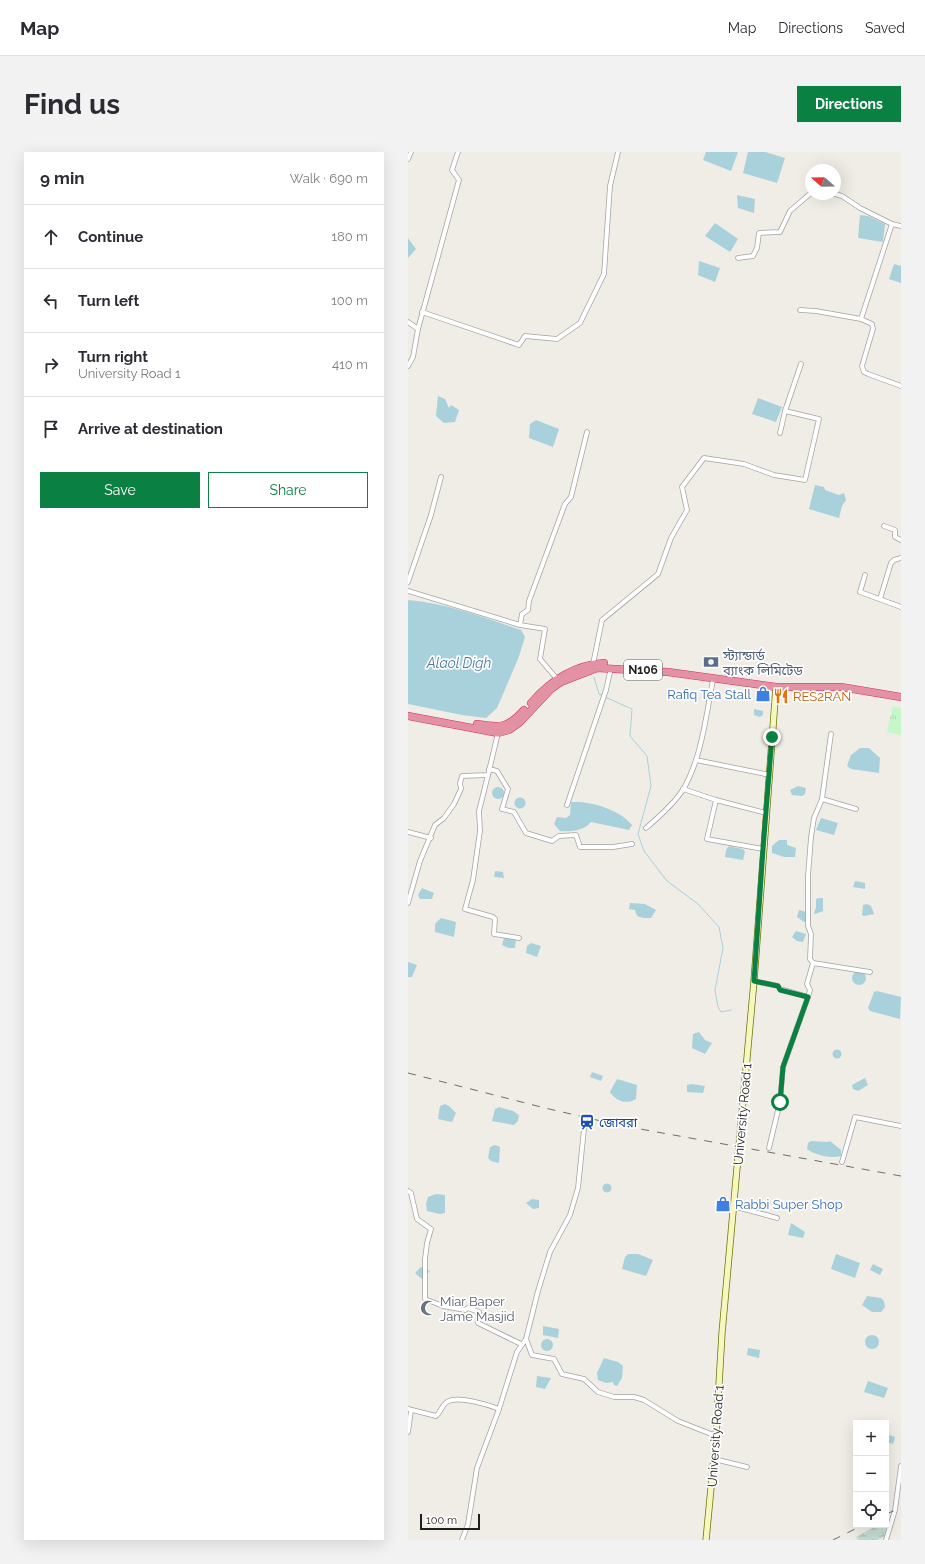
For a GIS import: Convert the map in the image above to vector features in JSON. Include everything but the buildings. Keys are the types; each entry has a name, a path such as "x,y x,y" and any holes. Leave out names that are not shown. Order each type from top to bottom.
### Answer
{"highway":[{"name":"N106","path":"408,711 501,727 514,721 541,691 557,679 593,664 642,666 776,683 840,684 901,692"},
{"name":"N106","path":"498,733 509,730 519,723 551,688 561,682 598,668 668,672 776,687 841,687 901,697"},
{"path":"408,716 498,733"}],"main road":[{"name":"University Road 1","path":"706,1540 716,1436 722,1333 754,981 776,687"}],"street":[{"path":"408,159 412,152"},
{"path":"408,366 413,357 422,312 458,180 452,170 458,152"},
{"path":"422,312 519,345 525,336 557,339 580,323 604,274 610,186 618,152"},
{"path":"841,196 860,208 892,224 901,226"},
{"path":"738,258 753,256 757,248 759,233 780,232 790,211 805,197"},
{"path":"861,319 892,224"},
{"path":"800,310 816,310 861,319 872,324 874,329 862,370 868,374 901,386"},
{"path":"408,322 418,329"},
{"path":"780,433 785,411 801,364"},
{"path":"593,664 602,620 658,574 671,538 687,510 682,487 704,458 744,464 774,476 805,480 819,419 785,411"},
{"path":"520,625 522,614 528,610 528,601 565,504 571,497 587,432"},
{"path":"408,582 431,516 441,477"},
{"path":"884,526 895,530 895,537 901,540"},
{"path":"880,599 891,563 894,560 901,558"},
{"path":"865,575 860,592 901,607"},
{"path":"408,591 520,625 545,629 540,659 557,679"},
{"path":"566,805 602,703 611,668"},
{"path":"646,828 660,816 683,789 694,768 713,680"},
{"path":"498,733 479,812 480,831 473,880 465,910 493,917 495,919 494,934 519,938"},
{"path":"769,1148 780,1102 783,1067 810,990 806,984 813,963 810,959 811,934 808,926 808,876 814,818 822,798 831,734"},
{"path":"696,760 770,775"},
{"path":"489,769 497,771 508,789 502,810 514,812 526,833 552,841 559,836 576,835 580,847 613,847 632,844"},
{"path":"408,903 420,861 431,838 435,825 444,818 461,789 460,783 462,776 488,775"},
{"path":"683,789 716,800 766,813"},
{"path":"822,798 856,809"},
{"path":"716,800 708,839 763,849"},
{"path":"408,832 431,838"},
{"path":"813,963 870,972"},
{"path":"754,981 778,986 780,990 808,997"},
{"path":"842,1162 855,1117 901,1126"},
{"path":"462,1540 468,1524 477,1468 499,1409 517,1352 521,1344 526,1339 534,1304 550,1252 570,1215 578,1188 586,1119"},
{"path":"408,1191 411,1193 417,1219 431,1229 425,1259 425,1299 443,1306 465,1310 468,1308 479,1312 478,1323 521,1344"},
{"path":"733,1206 777,1218"},
{"path":"526,1339 532,1354 554,1359 562,1374 584,1379 598,1392 614,1398 634,1397 644,1400 678,1421 716,1436"},
{"path":"408,1432 410,1410 436,1416 446,1402 455,1400 479,1402 499,1409"},
{"path":"714,1459 747,1467"},
{"path":"886,1540 895,1510 901,1466"}],"green space":[{"path":"893,706 901,708 901,735 887,732"},
{"path":"872,1528 888,1528 885,1536 877,1540 858,1540 856,1537"}],"water":[{"path":"706,152 738,152 731,171 703,160"},
{"path":"748,152 765,152 785,158 777,183 743,173"},
{"path":"737,195 755,199 754,213 738,208"},
{"path":"860,215 868,216 885,224 883,242 858,238"},
{"path":"715,223 738,239 730,252 705,236"},
{"path":"408,238 416,249 408,258"},
{"path":"699,261 720,268 715,282 698,275"},
{"path":"894,264 901,266 901,283 889,279"},
{"path":"438,396 445,399 449,408 451,405 459,410 455,422 444,423 436,416"},
{"path":"758,398 782,407 776,422 752,414"},
{"path":"536,420 559,429 553,447 529,438 530,424"},
{"path":"815,485 824,487 825,490 839,495 844,493 846,500 842,506 839,518 809,509"},
{"name":"Alaol Digh","path":"408,600 437,604 480,616 521,630 525,637 518,659 497,708 486,718 462,715 408,704"},
{"path":"754,709 763,711 763,715 760,717 754,715"},
{"path":"860,748 869,748 880,758 879,773 851,769 847,766 851,755"},
{"path":"798,786 806,788 805,794 802,796 792,795 790,790"},
{"path":"496,787 500,787 504,793 500,799 496,799 492,795 492,791"},
{"path":"518,798 522,798 524,799 524,807 518,808 515,805 515,801"},
{"path":"571,802 587,803 612,810 632,825 629,830 591,822 581,829 560,831 554,824 557,817 566,818 570,815"},
{"path":"821,818 838,823 834,835 816,830"},
{"path":"779,840 787,840 787,845 796,848 795,857 784,857 772,853 772,846"},
{"path":"729,846 743,849 745,852 743,860 725,857 726,850"},
{"path":"495,871 503,872 504,878 494,877"},
{"path":"855,881 865,883 865,889 853,887"},
{"path":"422,888 434,893 432,899 420,899 418,895"},
{"path":"823,898 823,911 815,914 816,899"},
{"path":"630,903 645,904 656,910 651,918 643,918 637,916 635,910 629,909"},
{"path":"867,904 871,906 874,914 864,916 862,915 863,905"},
{"path":"799,910 806,912 807,921 804,922 797,917"},
{"path":"441,918 456,922 454,937 435,932 435,924"},
{"path":"796,931 806,934 803,942 797,941 792,937"},
{"path":"504,938 516,939 515,948 508,948 502,945"},
{"path":"531,943 541,946 537,957 526,953 527,946"},
{"path":"408,962 417,965 412,977 408,977"},
{"path":"856,971 862,971 866,975 866,981 862,985 856,985 852,981 852,975"},
{"path":"877,991 901,997 900,1019 870,1011 868,1008 874,992"},
{"path":"699,1032 705,1040 712,1043 705,1054 692,1048 693,1034"},
{"path":"835,1050 839,1050 841,1054 839,1058 835,1058 833,1056 833,1052"},
{"path":"592,1072 603,1076 601,1081 590,1077"},
{"path":"865,1078 868,1085 858,1091 853,1089 852,1085"},
{"path":"617,1079 637,1085 636,1099 625,1102 618,1100 612,1095 610,1092"},
{"path":"692,1084 705,1086 703,1093 687,1092 687,1085"},
{"path":"445,1104 456,1113 452,1122 438,1119 440,1106"},
{"path":"499,1107 513,1111 519,1115 518,1121 514,1125 492,1121 495,1109"},
{"path":"811,1141 830,1141 841,1150 841,1156 828,1157 810,1151 807,1149 808,1143"},
{"path":"495,1145 500,1147 499,1163 491,1161 488,1158 490,1147"},
{"path":"607,1183 612,1188 607,1193 602,1188"},
{"path":"436,1194 445,1195 445,1213 440,1214 427,1211 426,1204 428,1197"},
{"path":"532,1199 539,1200 539,1208 533,1209 526,1203"},
{"path":"827,1201 840,1204 838,1210 827,1208"},
{"path":"791,1223 805,1232 803,1238 788,1235"},
{"path":"628,1254 638,1254 653,1260 646,1276 622,1269 625,1257"},
{"path":"836,1254 860,1263 855,1278 831,1269"},
{"path":"873,1264 883,1269 880,1275 870,1270"},
{"path":"421,1267 430,1271 422,1279 415,1273"},
{"path":"867,1296 881,1298 884,1301 885,1307 881,1312 872,1312 862,1305"},
{"path":"543,1326 559,1329 558,1338 543,1335"},
{"path":"872,1335 877,1337 879,1342 877,1347 872,1349 867,1347 865,1342 867,1337"},
{"path":"545,1339 549,1339 553,1345 549,1351 545,1351 541,1347 541,1343"},
{"path":"748,1348 760,1350 759,1358 747,1355"},
{"path":"604,1358 618,1362 623,1366 622,1378 617,1386 614,1385 613,1382 606,1383 598,1380 597,1373"},
{"path":"537,1376 551,1378 545,1389 536,1387"},
{"path":"868,1381 888,1388 884,1398 864,1392"},
{"path":"889,1435 895,1437 893,1444 889,1443"}],"waterway":[{"path":"594,677 599,694 602,695"},
{"path":"605,697 632,709 630,736 647,756 651,786 638,834 644,851 667,881 698,904 719,927 723,948 715,990 718,1007 721,1012 731,1010"}],"railway":[{"path":"408,1073 618,1125 901,1176"},
{"path":"889,1513 901,1508"},
{"path":"833,1540 857,1528"}],"place":[{"name":"স্ট্যান্ডার্ড ব্যাংক লিমিটেড","path":"711,662"},
{"name":"Rafiq Tea Stall","path":"763,694"},
{"name":"RES2RAN","path":"781,696"},
{"name":"জোবরা","path":"587,1122"},
{"name":"Rabbi Super Shop","path":"723,1204"},
{"name":"Miar Baper Jame Masjid","path":"428,1308"}],"route":[{"path":"772,737 754,981 778,986 780,990 808,997 783,1067 780,1102"}]}
